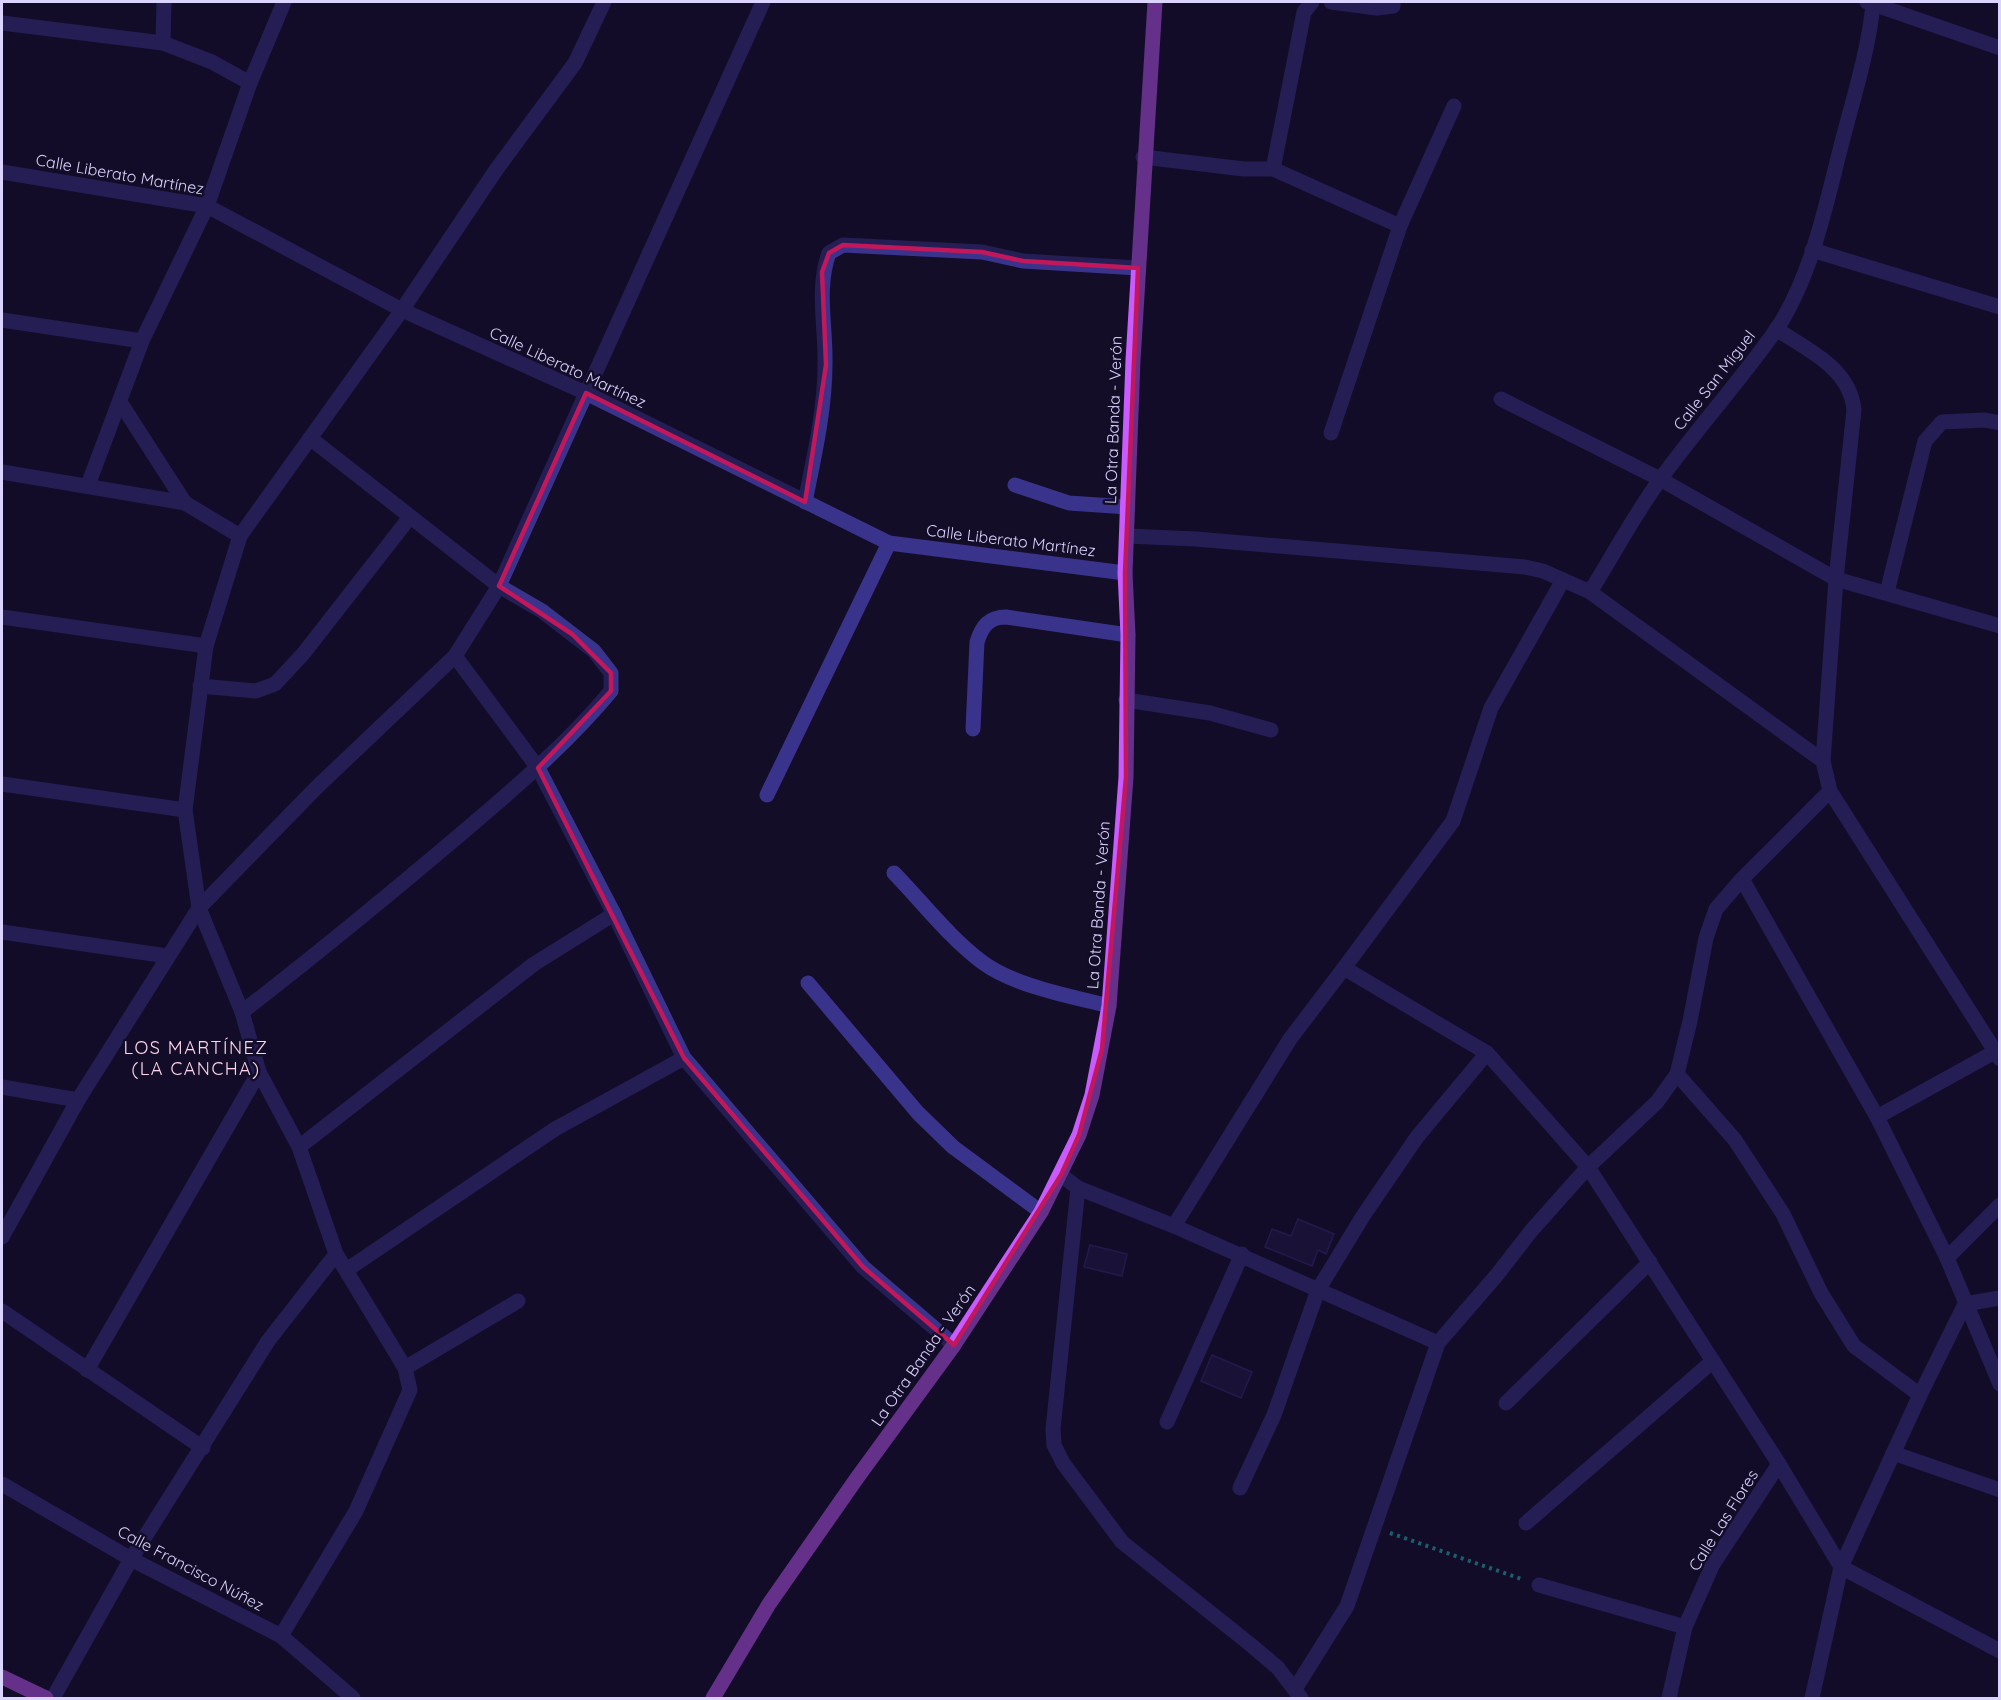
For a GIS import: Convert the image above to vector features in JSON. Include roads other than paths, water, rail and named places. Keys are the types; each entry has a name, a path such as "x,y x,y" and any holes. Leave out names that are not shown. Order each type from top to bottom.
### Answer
{"main road":[{"name":"La Otra Banda - Verón","path":"713,1698 770,1604 857,1478 954,1345 1041,1212 1079,1136 1092,1095 1108,1006 1126,777 1128,635 1126,536 1143,158 1155,2"},
{"path":"2,1677 46,1698"}],"street":[{"path":"163,43 164,2"},
{"path":"88,485 142,341 207,206 250,83 284,2"},
{"path":"281,1636 356,1511 410,1390 405,1368 348,1269 336,1254 299,1147 259,1072 242,1012 199,908 185,810 206,646 240,536 402,310 496,170 575,63 604,2"},
{"path":"2,1235 78,1100 199,908 317,787 454,656 499,586 763,2"},
{"path":"1273,169 1304,12 1312,2"},
{"path":"1331,2 1377,8 1393,6 1393,2"},
{"path":"1870,3 2000,48"},
{"name":"Calle San Miguel","path":"1590,592 1660,479 1699,427 1740,381 1789,306 1812,250 1870,38 1870,3"},
{"path":"2,23 163,43 212,62 250,83"},
{"path":"1331,433 1400,226 1454,106"},
{"path":"1143,158 1244,170 1273,169 1400,226"},
{"name":"Calle Liberato Martínez","path":"2,172 207,206 402,310 586,393 889,543 1125,573"},
{"path":"806,502 819,432 825,365 822,272 829,254 843,245 982,252 1023,261 1138,267"},
{"path":"1812,250 2000,307"},
{"path":"2,320 142,341"},
{"path":"1776,329 1833,366 1853,395 1854,410 1836,579 1823,761 1830,791 1998,1053 1877,1118"},
{"path":"1501,399 1660,479 1836,579 1887,592 2000,627"},
{"path":"120,402 186,503"},
{"path":"1887,592 1925,441 1942,422 1985,420 2000,423"},
{"path":"242,1012 339,937 538,768 587,720 611,691 611,673 594,651 542,611 499,586 310,438"},
{"path":"2,472 186,503 240,536"},
{"path":"1015,485 1069,503 1128,507"},
{"path":"201,686 256,691 275,684 303,654 410,517"},
{"path":"1126,536 1196,539 1525,567 1543,571 1590,592 1823,761"},
{"path":"767,795 889,543"},
{"path":"1174,1226 1290,1039 1453,821 1491,708 1563,580"},
{"path":"2,617 206,646"},
{"path":"973,729 977,642 981,630 989,621 996,617 1006,617 1128,635"},
{"path":"454,656 538,768 614,914 684,1058 863,1267 954,1345"},
{"path":"1126,700 1210,713 1271,730"},
{"path":"2,784 185,810"},
{"path":"1078,1188 1053,1430 1054,1445 1063,1463 1122,1542 1278,1668 1298,1694 1347,1606 1438,1343 1496,1276 1531,1231 1588,1167 1657,1102 1677,1074 1706,938 1716,909 1742,879 1830,791"},
{"path":"894,873 953,935 984,963 1036,987 1108,1006"},
{"path":"1742,879 1877,1118 1947,1258 1998,1378"},
{"path":"299,1147 534,964 614,914"},
{"path":"2,932 167,956"},
{"path":"1344,968 1486,1053 1588,1167 1779,1464 1841,1567 2000,1651"},
{"path":"808,983 952,1146 1041,1212"},
{"path":"1240,1488 1274,1415 1318,1290 1363,1216 1417,1137 1486,1053"},
{"path":"348,1269 555,1129 684,1058"},
{"path":"87,1370 259,1072"},
{"path":"1677,1074 1735,1140 1783,1214 1821,1293 1854,1346 1920,1395"},
{"path":"2,1087 78,1100"},
{"path":"1061,1175 1078,1188 1242,1254 1438,1343"},
{"path":"1947,1258 2000,1205"},
{"path":"53,1698 131,1559 203,1448 268,1341 336,1254"},
{"path":"1167,1422 1242,1254"},
{"path":"1506,1403 1650,1262"},
{"path":"1965,1304 2000,1298"},
{"path":"405,1368 518,1301"},
{"path":"1812,1698 1841,1567 1920,1395 1965,1304"},
{"path":"2,1311 203,1448"},
{"path":"1526,1523 1713,1361"},
{"path":"1893,1453 2000,1490"},
{"name":"Calle Las Flores","path":"1669,1698 1685,1628 1713,1563 1779,1464"},
{"name":"Calle Francisco Núñez","path":"2,1484 131,1559 281,1636 353,1698"},
{"path":"1539,1585 1685,1628"}],"district":[{"name":"LOS MARTÍNEZ (LA CANCHA)","path":"196,1057"}]}
